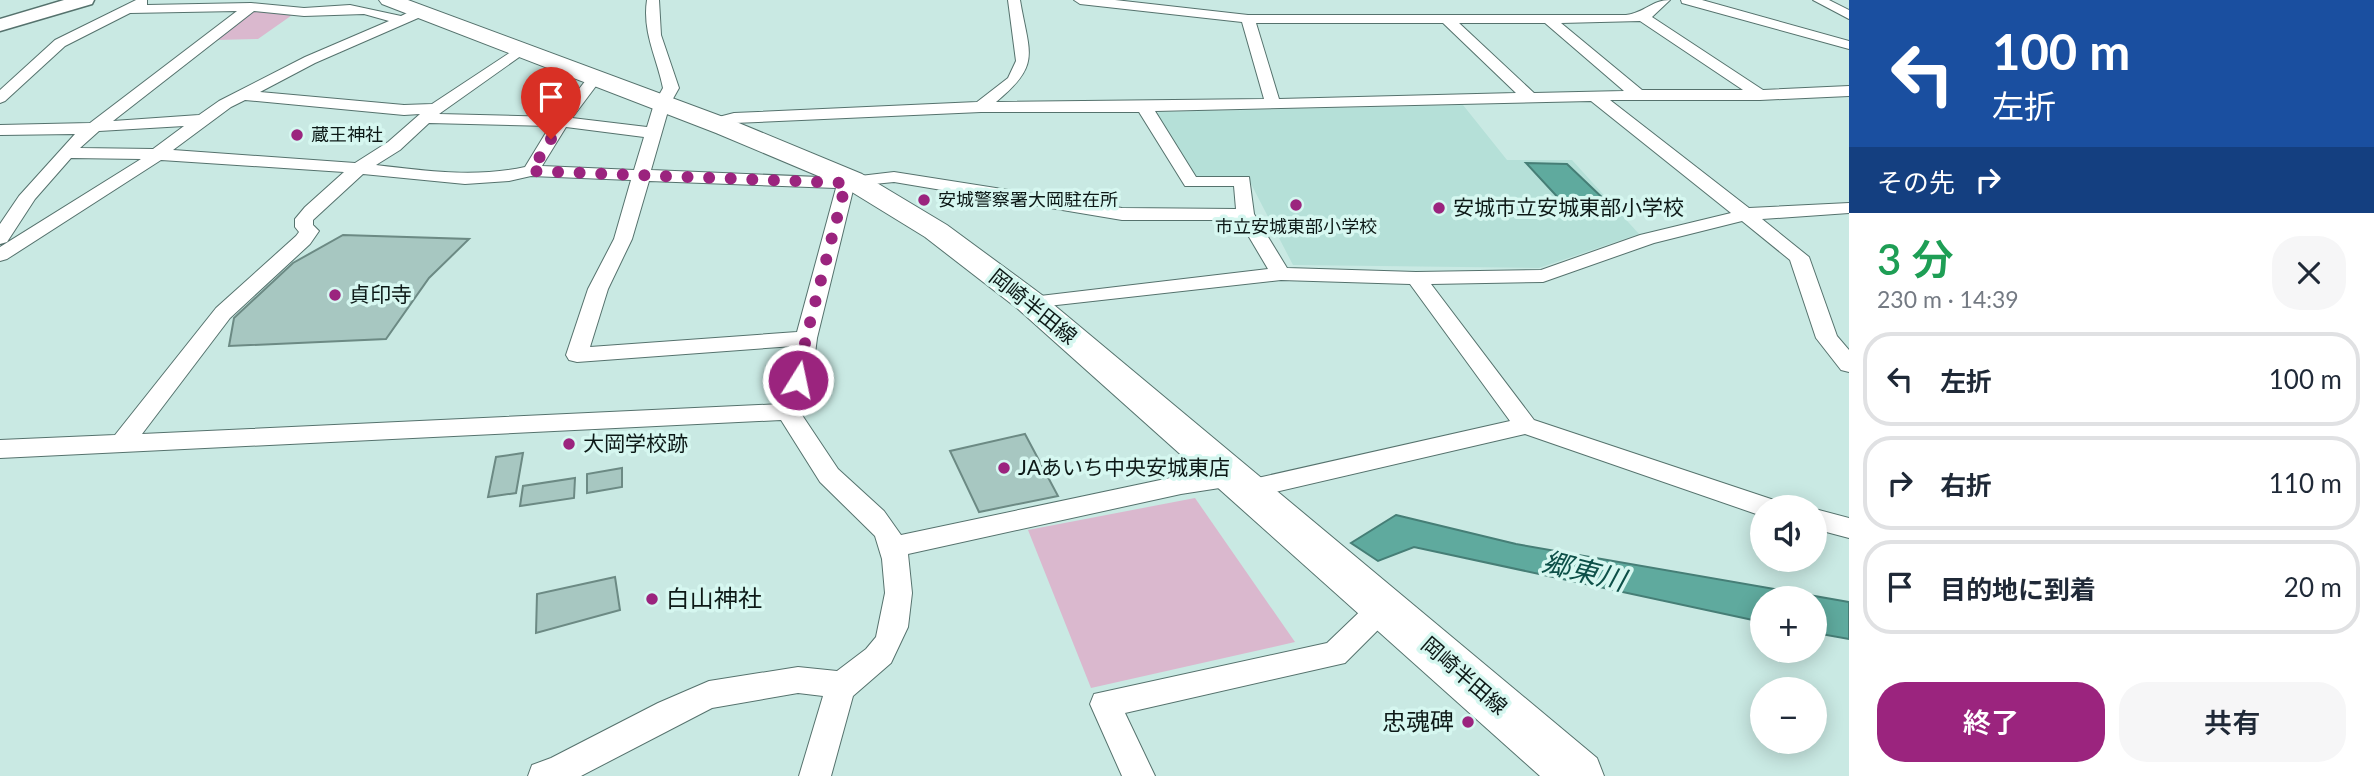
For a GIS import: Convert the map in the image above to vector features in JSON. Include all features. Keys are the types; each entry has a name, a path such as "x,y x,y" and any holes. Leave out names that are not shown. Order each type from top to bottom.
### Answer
{"main road":[{"name":"岡崎半田線","path":"404,11 595,78 658,119 713,123 849,181 936,231 1030,302 1578,776"}],"street":[{"path":"0,25 85,0"},
{"path":"0,98 60,43 145,0"},
{"path":"653,0 650,15 652,36 663,58 671,88 639,176 623,239 598,289 577,355 806,338"},
{"path":"981,107 1014,80 1023,61 1014,0"},
{"path":"1080,0 1248,19 1643,17 1760,95"},
{"path":"1643,17 1664,0"},
{"path":"1687,0 1849,45"},
{"path":"1819,0 1846,12"},
{"path":"129,9 251,7 304,12 404,11"},
{"path":"0,238 28,196 92,128 251,7"},
{"path":"0,255 158,155 243,95 404,11"},
{"path":"1248,19 1273,104"},
{"path":"1447,19 1530,98"},
{"path":"1548,19 1638,95"},
{"path":"121,444 223,313 303,240 310,231 304,226 304,219 311,211 359,169 394,146 431,113 520,50"},
{"path":"531,171 561,122 595,78"},
{"path":"713,123 734,118 981,107 1144,107 1849,91"},
{"path":"243,95 561,122 658,119"},
{"path":"1595,96 1748,214 1799,257 1827,338 1849,365"},
{"path":"1144,107 1191,182 1243,181 1245,214 1281,274"},
{"path":"0,130 92,128 204,120"},
{"path":"67,153 158,155 359,169 431,177 490,178 531,171 849,181 894,177 1122,214 1245,214"},
{"path":"789,412 797,400 806,338 849,181"},
{"path":"1030,302 1281,274 1416,278 1543,276 1647,239 1748,214 1849,208"},
{"path":"1416,278 1526,426"},
{"path":"0,449 789,412"},
{"path":"789,412 819,464 834,482 884,527 895,547 899,592 893,632 882,653 844,685 821,750 816,776"},
{"path":"895,547 957,531 1095,505 1161,487 1242,483 1526,426 1750,502"},
{"path":"1827,522 1849,528"},
{"path":"1139,776 1105,704 1335,654 1384,606"},
{"path":"544,776 557,772 709,695 798,680 844,685"}],"shaded area":[{"path":"252,10 295,13 258,39 215,40"},
{"name":"安城市立安城東部小学校","path":"1463,105 1507,160 1572,160 1639,234 1539,268 1293,265 1248,178 1198,182 1155,115 1159,112"},
{"path":"1195,498 1295,642 1091,688 1028,530"}],"water":[{"path":"1526,163 1567,164 1609,204 1563,203"},
{"name":"郷東川","path":"1396,515 1516,544 1757,586 1750,586 1750,619 1414,547 1378,561 1351,543"},
{"path":"1827,598 1849,602 1849,639 1827,635"}],"building":[{"name":"貞印寺","path":"343,235 469,239 429,278 386,339 229,346 234,318 293,263"},
{"path":"1025,434 1058,496 979,512 950,451"},
{"path":"523,453 516,493 488,497 496,457"},
{"path":"622,468 622,487 587,493 587,474"},
{"path":"575,478 574,498 520,506 523,486"},
{"path":"615,577 620,610 536,633 537,594"}],"place":[{"name":"蔵王神社","path":"297,135"},
{"name":"安城警察署大岡駐在所","path":"924,200"},
{"name":"市立安城東部小学校","path":"1296,205"},
{"name":"安城市立安城東部小学校","path":"1439,208"},
{"name":"貞印寺","path":"335,295"},
{"name":"大岡学校跡","path":"569,444"},
{"name":"JAあいち中央安城東店","path":"1004,468"},
{"name":"白山神社","path":"652,599"},
{"name":"忠魂碑","path":"1468,722"}],"route":[{"path":"551,139 531,171 846,183 806,338 798,380"}]}
